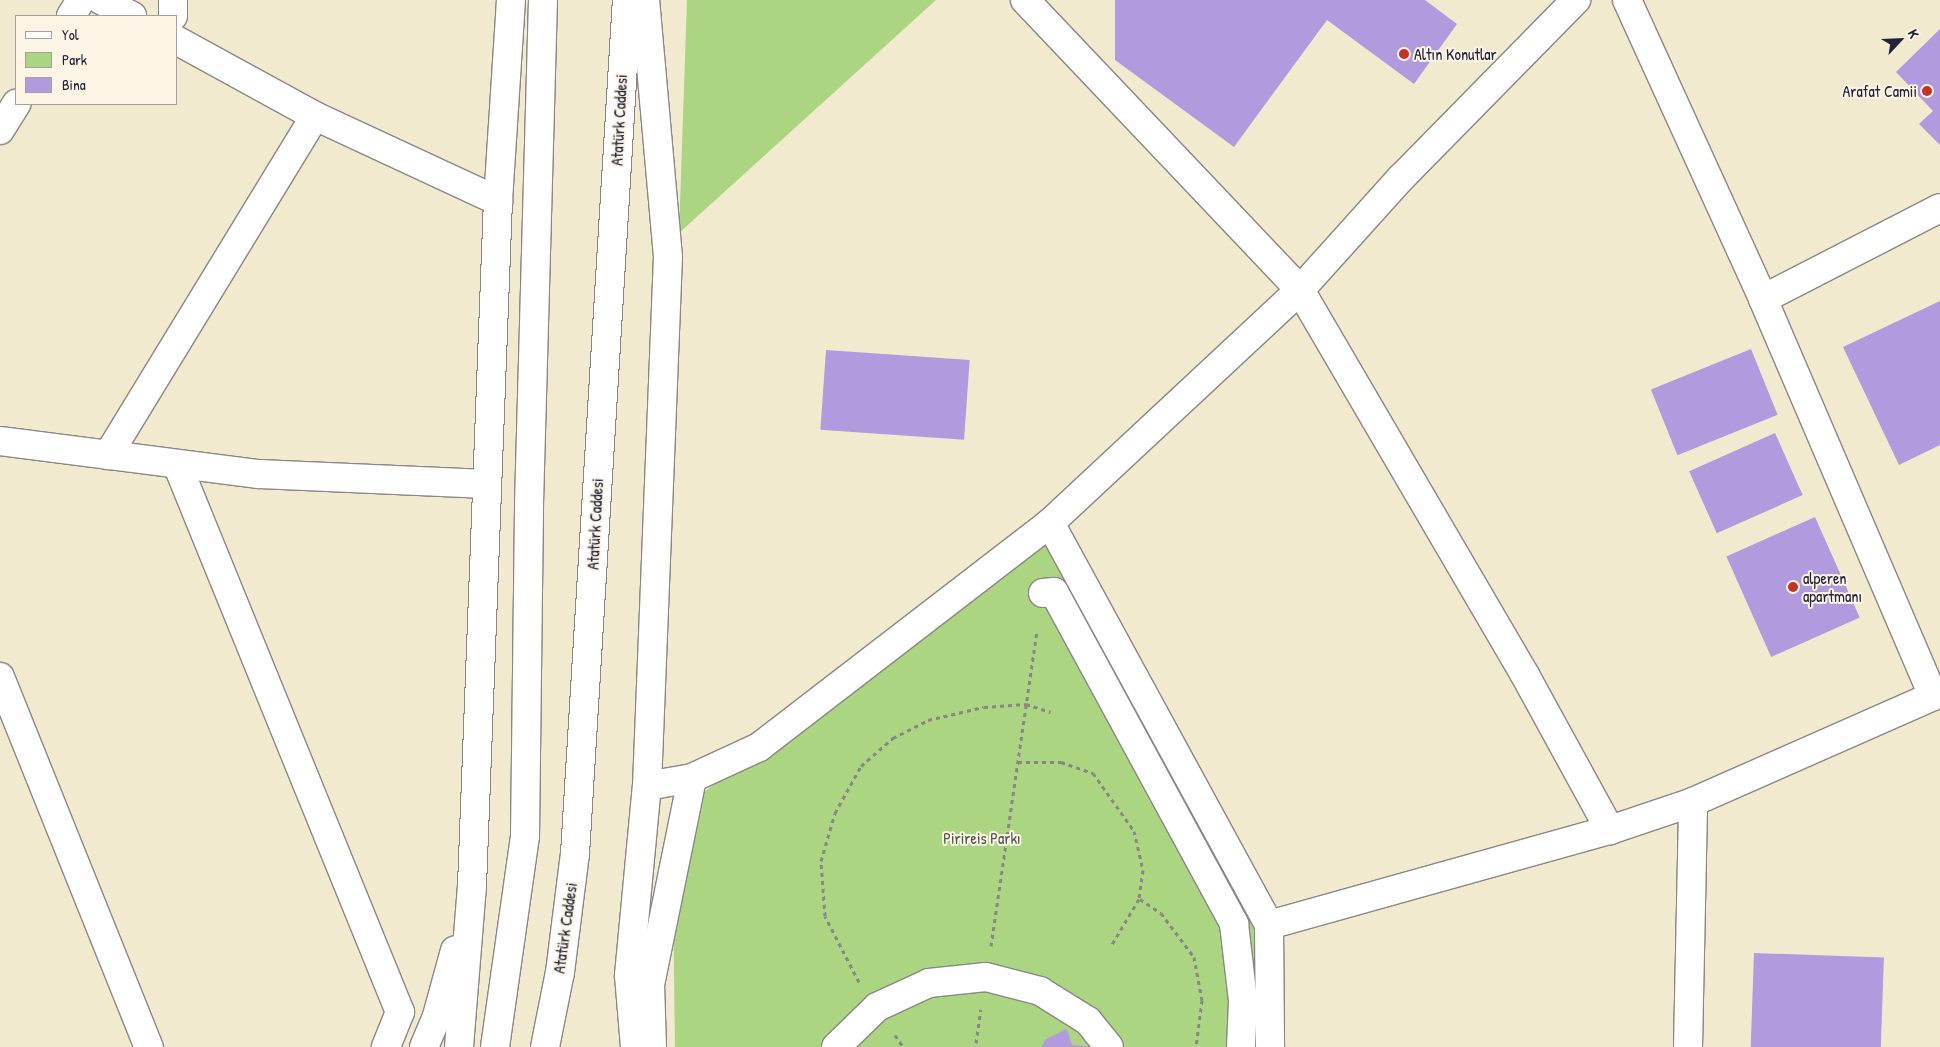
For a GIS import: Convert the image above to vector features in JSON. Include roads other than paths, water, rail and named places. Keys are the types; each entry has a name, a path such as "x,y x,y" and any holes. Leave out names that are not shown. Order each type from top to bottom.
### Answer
{"main road":[{"path":"72,15 81,0"},
{"path":"101,0 130,15"},
{"path":"173,0 173,15"},
{"path":"459,1047 472,886 498,201 511,0"},
{"path":"495,1047 525,836 529,504 543,0"},
{"name":"Atatürk Caddesi","path":"545,1047 560,972 575,854 627,0"},
{"path":"618,1047 630,975 647,786 668,257 645,0"},
{"path":"1025,0 1300,290 1525,675 1610,830"},
{"path":"647,786 692,778 759,747 1050,523 1300,290 1401,178 1576,0"},
{"path":"1270,925 1610,830 1693,802 1936,694 1763,299 1627,0"},
{"path":"178,41 315,116 498,201"},
{"path":"0,130 15,105"},
{"path":"108,455 315,116"},
{"path":"1763,299 1940,208"},
{"path":"0,441 260,474 487,484"},
{"path":"177,464 400,1012 386,1047"},
{"path":"1050,523 1270,925 1270,1047"},
{"path":"1043,593 1054,592 1234,924 1243,1001 1241,1047"},
{"path":"0,677 149,1047"},
{"path":"652,1047 650,985 692,778"},
{"path":"1688,1047 1693,802"},
{"path":"424,1047 437,1016 472,886"},
{"path":"630,975 635,1047"},
{"path":"836,1047 877,1007 929,983 986,977 1040,991 1088,1021 1109,1047"}],"place":[{"name":"Altın Konutlar","path":"1404,54"},
{"name":"Arafat Camii","path":"1927,91"},
{"name":"alperen apartmanı","path":"1793,587"}],"park label":[{"name":"Pirireis Parkı","path":"982,838"}]}
